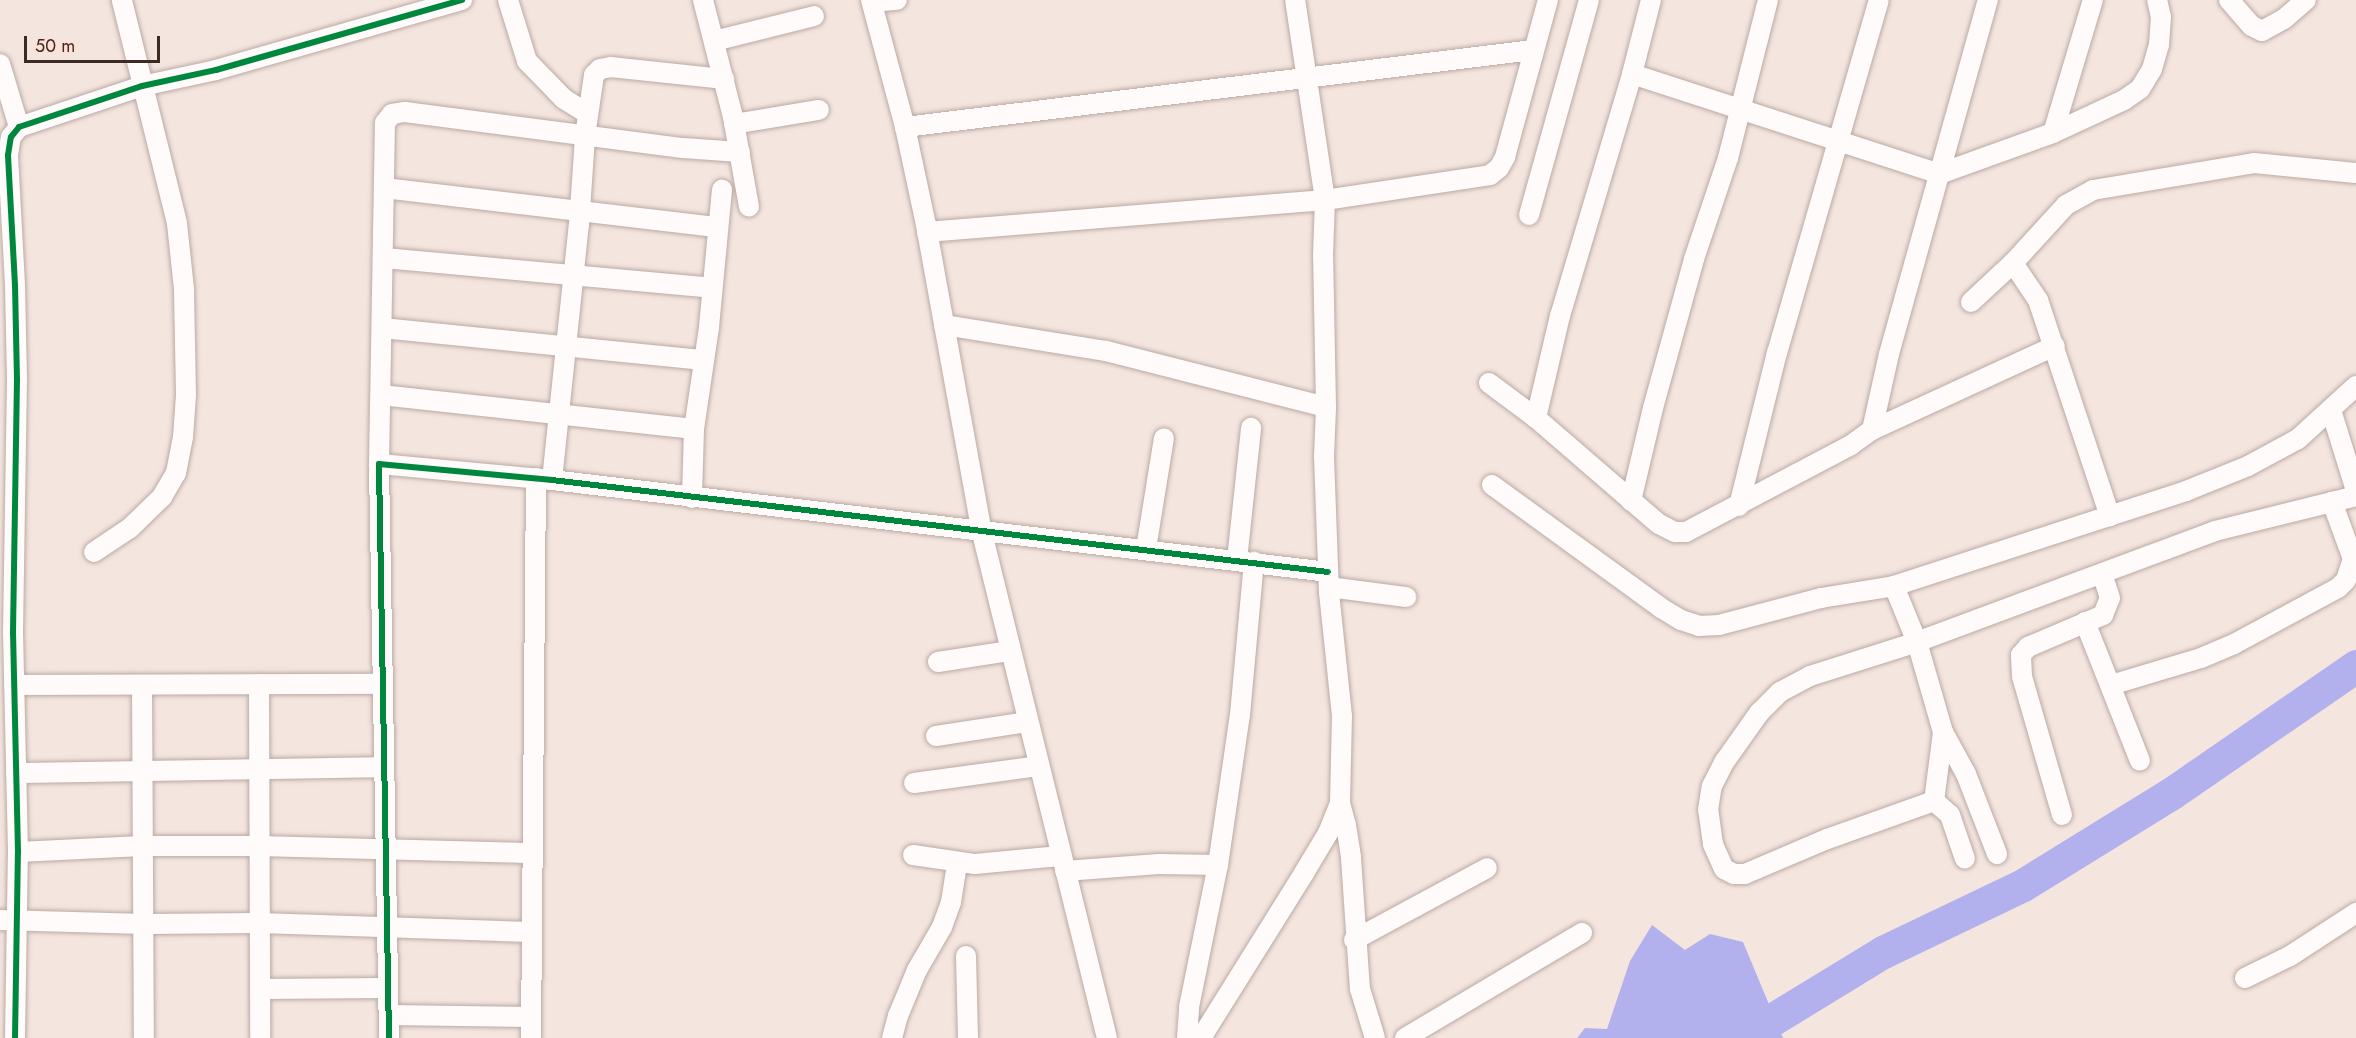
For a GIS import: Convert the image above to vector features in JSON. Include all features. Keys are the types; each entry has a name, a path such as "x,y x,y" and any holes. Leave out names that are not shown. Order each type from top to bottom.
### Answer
{"street":[{"path":"94,552 130,528 162,497 176,473 183,438 186,353 184,289 178,234 122,0"},
{"path":"15,1038 8,921 18,852 14,685 7,633 9,380 6,223 8,155 11,138 19,127 142,86 216,70 462,0"},
{"path":"508,0 527,61 564,99 588,114"},
{"path":"703,0 734,124 750,207"},
{"path":"897,0 872,1 905,127 927,232 981,529 1107,1038"},
{"path":"1295,0 1325,200 1323,256 1326,407 1324,457 1329,580 1342,716 1340,803 1351,858 1354,940 1360,989 1375,1038"},
{"path":"927,232 1325,200 1490,175 1500,168 1505,157 1548,0"},
{"path":"1529,215 1589,0"},
{"path":"1536,418 1560,316 1632,74 1651,0"},
{"path":"1631,501 1653,408 1694,259 1728,158 1768,0"},
{"path":"1739,506 1777,353 1880,0"},
{"path":"1872,430 1889,354 1988,0"},
{"path":"2053,133 2092,0"},
{"path":"1632,74 1939,174 2053,133 2124,100 2140,89 2152,69 2159,45 2161,17 2157,0"},
{"path":"2229,0 2252,26 2262,31 2278,23 2306,0"},
{"path":"714,41 814,16"},
{"path":"905,127 1533,50"},
{"path":"0,64 19,127"},
{"path":"531,1038 531,853 544,479 558,416 580,210 585,136 594,75 600,69 611,67 723,79"},
{"path":"734,124 819,110"},
{"path":"389,1038 379,464 385,123 392,114 405,112 585,136 740,152"},
{"path":"1971,302 2013,263 2066,205 2093,190 2254,163 2356,173"},
{"path":"384,188 718,227"},
{"path":"692,498 694,429 723,190"},
{"path":"384,258 712,288"},
{"path":"2013,263 2038,300 2110,516"},
{"path":"944,325 1106,351 1326,407"},
{"path":"382,328 703,360"},
{"path":"1489,383 1536,418 1659,524 1675,532 1697,529 1851,445 1872,430 2055,346"},
{"path":"1492,485 1661,608 1681,620 1700,626 1734,622 1856,591 1894,586 2186,491 2248,466 2298,439 2356,386"},
{"path":"381,395 694,429"},
{"path":"2331,410 2356,492"},
{"path":"1187,1038 1189,1007 1218,865 1240,715 1251,428"},
{"path":"1146,549 1164,438"},
{"path":"379,464 544,479 1245,561 1406,597"},
{"path":"1934,801 1827,838 1744,874 1734,874 1724,869 1713,844 1708,810 1712,786 1725,761 1759,714 1780,692 1810,676 1917,642 2215,531 2356,496"},
{"path":"2111,685 2223,649 2338,588 2346,580 2353,560 2332,502"},
{"path":"2062,815 2019,664 2020,655 2028,647 2103,615 2108,608 2110,598 2102,573"},
{"path":"1894,586 1917,642 1943,732 1966,774 1997,854"},
{"path":"2085,622 2140,761"},
{"path":"938,662 1010,651"},
{"path":"260,684 258,846 260,1038"},
{"path":"14,685 383,684"},
{"path":"142,685 144,1038"},
{"path":"936,736 1028,722"},
{"path":"1934,801 1943,732"},
{"path":"16,773 384,766"},
{"path":"914,783 1038,766"},
{"path":"1934,801 1950,815 1965,859"},
{"path":"1201,1038 1328,833 1340,803"},
{"path":"18,852 142,846 258,846 531,853"},
{"path":"913,855 975,864 1218,865"},
{"path":"892,1038 897,1016 917,970 942,927 951,903 957,863"},
{"path":"1354,940 1487,868"},
{"path":"2245,978 2290,956 2356,913"},
{"path":"8,921 145,924 260,922 530,932"},
{"path":"1405,1038 1582,933"},
{"path":"966,956 968,1038"},
{"path":"260,989 387,988"},
{"path":"389,1014 531,1017"}],"water":[{"path":"1652,925 1685,950 1710,934 1743,942 1783,1038 1577,1038 1585,1028 1607,1029 1630,961"}],"waterway":[{"path":"1742,1038 1883,952 2023,885 2172,793 2356,666"}],"cycle path":[{"path":"15,1038 18,852 13,633 17,380 8,155 11,137 19,127 142,86 216,70 462,0"},
{"path":"389,1038 379,464 552,480 1328,572"}]}
